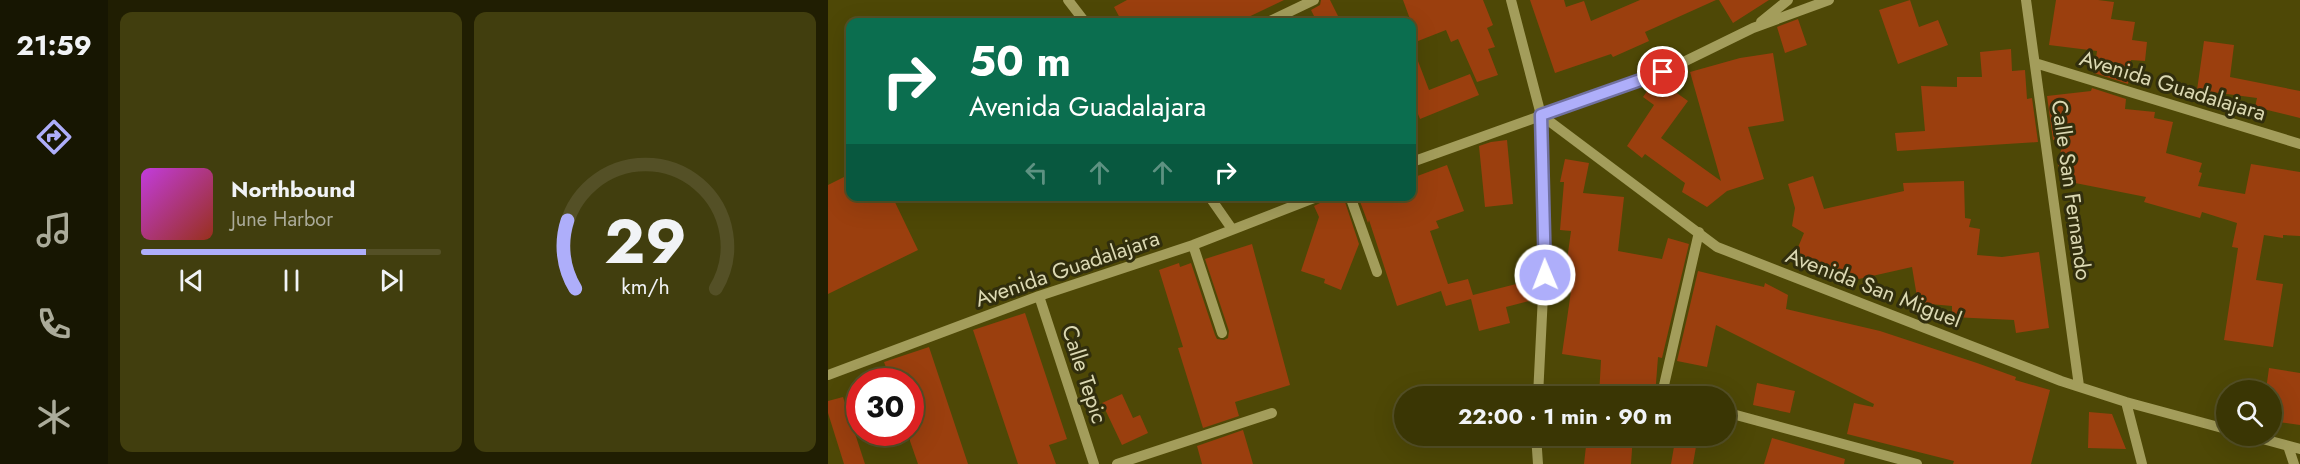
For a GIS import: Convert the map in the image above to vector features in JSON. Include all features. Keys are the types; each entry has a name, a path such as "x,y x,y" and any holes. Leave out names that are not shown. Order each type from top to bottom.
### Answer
{"street":[{"path":"1068,0 1082,18"},
{"path":"1276,18 1314,0"},
{"path":"1511,0 1541,115 1545,275 1539,386"},
{"path":"1753,28 1788,0"},
{"path":"1416,161 1663,72 1753,28 1828,0"},
{"name":"Calle San Fernando","path":"2026,0 2079,386"},
{"name":"Avenida Guadalajara","path":"2035,63 2300,144"},
{"name":"Avenida San Miguel","path":"1541,115 1717,247 2079,386 2126,402 2216,426"},
{"path":"1212,201 1232,229"},
{"name":"Avenida Guadalajara","path":"828,375 1039,296 1193,245 1306,201"},
{"path":"1352,201 1377,272"},
{"path":"1664,386 1699,232"},
{"path":"1193,245 1222,333"},
{"name":"Calle Tepic","path":"1039,296 1094,464"},
{"path":"2126,402 2142,464"},
{"path":"1117,464 1272,413"},
{"path":"1736,415 1917,464"},
{"path":"2282,444 2300,449"},
{"path":"1537,446 1538,464"},
{"path":"2288,446 2294,464"}],"building":[{"path":"1127,0 1284,0 1246,18 1120,18 1114,7"},
{"path":"1321,0 1330,0 1339,18 1315,18 1311,10 1320,5"},
{"path":"1403,0 1483,0 1493,25 1487,28 1495,47 1488,49 1498,75 1477,82 1458,39 1451,42 1446,30 1418,41 1416,18 1410,18"},
{"path":"1530,0 1564,0 1566,7 1584,1 1591,21 1640,0 1716,0 1645,32 1649,41 1613,57 1611,54 1555,73"},
{"path":"1719,0 1769,0 1733,23"},
{"path":"1910,0 1919,27 1938,20 1948,45 1898,64 1879,10"},
{"path":"2056,0 2114,2 2111,19 2135,22 2132,40 2147,42 2145,61 2131,60 2128,84 2094,73 2097,51 2049,45"},
{"path":"1798,19 1807,45 1785,53 1777,27"},
{"path":"2204,41 2234,45 2230,77 2300,91 2300,118 2255,107 2257,98 2197,90"},
{"path":"2011,49 2012,71 2025,70 2027,99 2032,98 2038,142 1897,151 1895,133 1925,131 1921,86 1957,87 1957,77 1982,77 1980,52"},
{"path":"1773,53 1784,121 1748,127 1764,179 1727,191 1707,207 1682,192 1685,183 1645,154 1642,158 1627,146 1654,105 1643,97 1652,84 1660,81 1688,101 1661,138 1721,181 1690,72 1740,58"},
{"path":"1416,56 1429,90 1470,74 1479,95 1420,119 1416,109"},
{"path":"2092,88 2126,99 2125,109 2155,112 2154,118 2173,122 2166,153 2202,163 2198,186 2245,194 2251,164 2300,172 2300,236 2283,235 2283,238 2264,235 2256,280 2283,284 2273,347 2224,340 2238,248 2232,247 2237,223 2202,212 2200,218 2144,202 2146,197 2065,181 2068,168 2058,166 2063,140 2053,140 2047,96 2091,91"},
{"path":"1507,140 1513,204 1485,207 1479,146"},
{"path":"1565,159 1589,163 1583,193 1624,197 1618,251 1662,259 1668,238 1689,244 1662,358 1658,357 1656,386 1600,386 1601,360 1562,354 1571,291 1565,292 1570,268 1566,268 1571,231 1560,230 1564,182 1560,182"},
{"path":"1447,165 1464,211 1436,221 1439,228 1430,231 1448,284 1468,279 1473,295 1524,282 1529,301 1506,307 1510,323 1479,331 1471,299 1446,306 1441,291 1397,306 1369,220 1368,223 1360,201 1416,201 1416,177"},
{"path":"846,176 846,201 894,201 918,250 828,294 828,185"},
{"path":"1813,176 1824,209 1904,191 1903,183 1964,181 1965,218 1971,219 1969,227 1980,229 1977,255 2002,257 2039,252 2049,328 2016,333 2014,320 1952,317 1952,306 1918,303 1912,267 1850,281 1794,257 1804,233 1792,226 1795,208 1788,184"},
{"path":"1324,201 1345,201 1359,244 1341,290 1324,283 1325,279 1301,271 1319,217 1314,206"},
{"path":"1252,244 1290,385 1235,402 1239,416 1203,428 1178,348 1183,347 1159,270 1179,263 1180,267 1191,263 1215,335 1217,339 1224,340 1228,338 1229,331 1205,259"},
{"path":"1698,271 1764,287 1765,283 1788,295 1786,309 1880,331 2016,377 2015,380 2050,390 2031,464 1953,464 1954,461 1847,434 1854,403 1873,407 1874,404 1716,325 1707,367 1677,361"},
{"path":"1025,313 1067,439 1049,445 1056,464 1018,464 973,330"},
{"path":"929,347 968,464 918,464 912,446 924,446 924,368 886,368 884,362"},
{"path":"2269,368 2300,373 2300,425 2282,423 2282,380 2267,380"},
{"path":"1757,383 1795,391 1790,413 1753,405"},
{"path":"1122,394 1133,418 1140,415 1148,433 1122,445 1102,403"},
{"path":"843,397 846,406 846,446 859,446 865,464 844,464 828,413 828,401"},
{"path":"2089,412 2112,414 2126,449 2088,448"},
{"path":"1243,430 1253,464 1202,464 1197,446"},
{"path":"1772,438 1845,459 1844,464 1764,464"},
{"path":"1586,446 1632,446 1631,464 1584,464"},
{"path":"1674,446 1696,446 1693,464 1671,464"}],"route":[{"path":"1545,275 1541,115 1663,72"}]}
